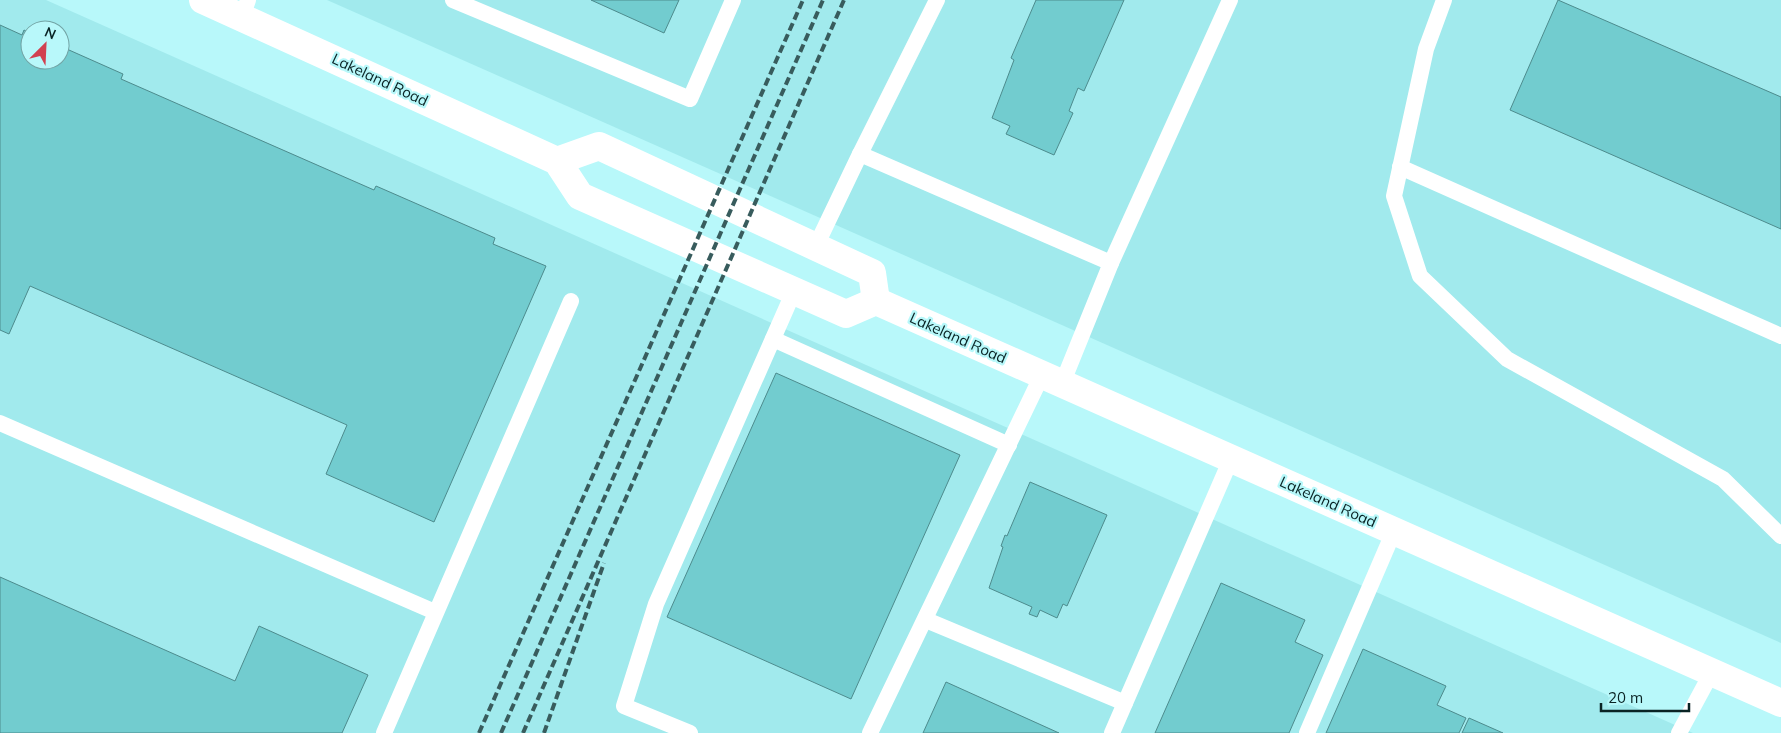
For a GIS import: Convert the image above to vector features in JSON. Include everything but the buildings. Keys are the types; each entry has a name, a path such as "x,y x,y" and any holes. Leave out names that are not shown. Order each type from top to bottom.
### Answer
{"street":[{"name":"Lakeland Road","path":"203,0 245,8 557,161"},
{"path":"599,146 714,201 816,246 872,273 876,301 846,314 580,196 557,161 599,146"},
{"name":"Lakeland Road","path":"876,301 1781,703"}],"lane":[{"path":"453,0 690,99 733,0"},
{"path":"816,246 937,0"},
{"path":"870,733 1009,446 1052,379 1110,263 1230,0"},
{"path":"1444,0 1426,49 1394,196 1420,276 1508,359 1723,479 1779,527"},
{"path":"860,154 1110,263"},
{"path":"1400,167 1781,336"},
{"path":"690,733 624,706 656,604 794,291"},
{"path":"384,733 571,301"},
{"path":"773,339 1009,446"},
{"path":"0,423 435,612"},
{"path":"1112,733 1231,459"},
{"path":"1307,733 1394,531"},
{"path":"926,620 1125,703"},
{"path":"1679,733 1712,672"}],"shaded area":[{"path":"0,0 46,0 1693,733 0,733"},
{"path":"327,0 1781,0 1781,643"}],"railway":[{"path":"479,733 803,0"},
{"path":"501,733 823,0"},
{"path":"523,733 844,0"},
{"path":"544,733 604,563"}]}
